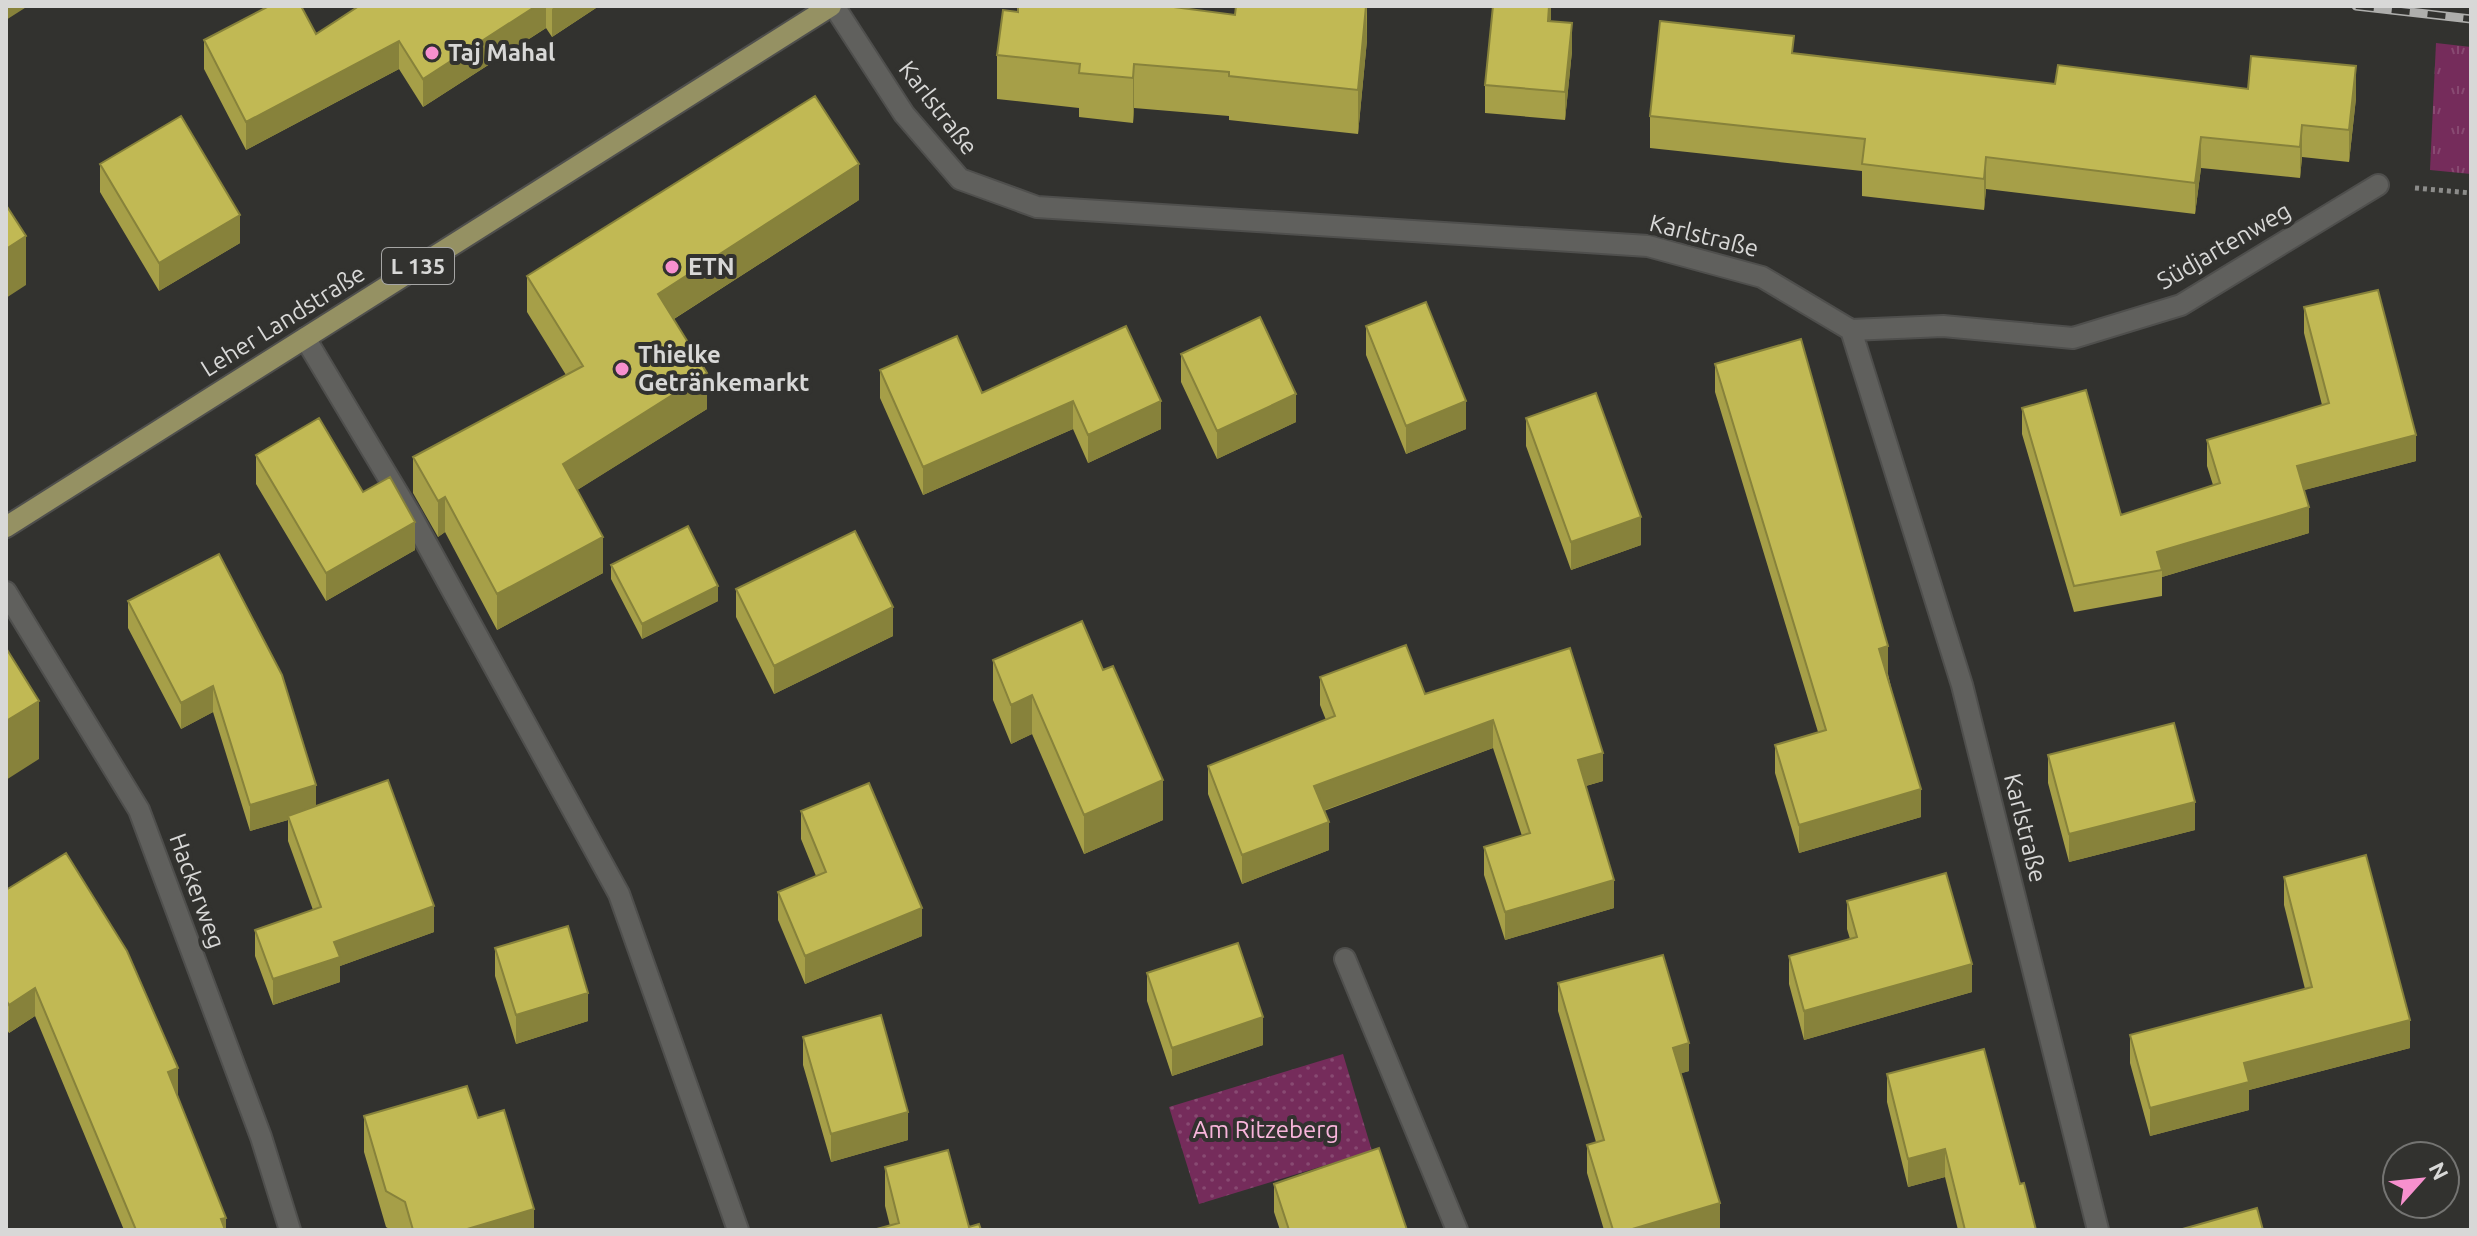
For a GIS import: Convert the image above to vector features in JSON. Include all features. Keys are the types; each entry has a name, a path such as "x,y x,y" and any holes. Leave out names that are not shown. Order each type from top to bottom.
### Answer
{"main road":[{"name":"Leher Landstraße","path":"6,527 832,6"}],"street":[{"name":"Karlstraße","path":"832,6 904,114 960,179 1037,207 1648,246 1762,277 1851,330 1962,685 2098,1230"},
{"name":"Südjartenweg","path":"1851,330 1943,326 2073,338 2181,305 2378,185"},
{"path":"305,338 412,517 619,894 738,1230"},
{"name":"Hackerweg","path":"6,592 139,810 261,1137 290,1230"},
{"path":"1345,959 1457,1230"}],"path":[{"path":"2378,185 2471,193"}],"green space":[{"path":"2436,43 2471,47 2471,174 2430,170"},
{"name":"Am Ritzeberg","path":"1343,1054 1372,1151 1199,1204 1169,1107"}],"building":[{"path":"269,6 301,6 316,34 359,6 536,6 423,79 399,41 246,122 204,40"},
{"path":"1018,6 1166,6 1235,15 1236,6 1366,6 1358,90 1229,76 1229,72 1134,64 1133,78 1079,73 1080,64 997,55 1003,10 1018,12"},
{"path":"1493,6 1549,6 1548,21 1572,23 1565,92 1485,85"},
{"path":"1660,21 1794,36 1792,53 2055,84 2058,65 2248,89 2251,56 2356,66 2349,130 2302,125 2300,147 2201,137 2195,183 1986,157 1984,179 1862,164 1865,139 1650,116"},
{"path":"815,96 859,164 658,294 707,373 563,464 603,537 497,594 445,497 438,501 413,457 583,366 527,276"},
{"path":"181,116 240,215 159,263 100,164"},
{"path":"6,205 26,236 6,249"},
{"path":"2378,290 2416,435 2297,466 2309,507 2157,552 2162,570 2074,586 2022,408 2086,390 2121,515 2220,483 2207,440 2329,403 2304,307"},
{"path":"1426,302 1466,401 1406,426 1366,326"},
{"path":"1260,317 1296,394 1217,431 1181,354"},
{"path":"1126,326 1161,401 1088,435 1073,401 923,467 880,370 957,336 982,393"},
{"path":"1801,339 1888,646 1879,649 1921,789 1799,825 1775,745 1826,730 1715,364"},
{"path":"1596,393 1641,517 1571,542 1526,418"},
{"path":"319,418 363,492 390,477 415,522 326,573 256,455"},
{"path":"688,526 718,586 642,624 611,565"},
{"path":"855,531 893,607 774,666 736,589"},
{"path":"219,554 282,675 316,785 250,805 213,686 181,703 128,601"},
{"path":"1082,621 1103,670 1113,666 1163,780 1084,815 1032,695 1011,705 993,660"},
{"path":"1406,645 1425,694 1570,648 1603,753 1578,760 1614,880 1505,912 1484,847 1530,833 1493,720 1314,786 1329,822 1242,855 1208,766 1335,716 1320,677"},
{"path":"6,648 39,701 6,721"},
{"path":"2174,723 2195,802 2069,834 2048,755"},
{"path":"388,780 434,906 334,942 340,957 273,979 255,930 321,907 288,816"},
{"path":"869,783 922,908 805,956 778,892 826,872 801,811"},
{"path":"66,853 127,951 178,1068 168,1072 226,1218 221,1219 225,1230 136,1230 35,988 9,1005 6,1000 6,890"},
{"path":"2366,855 2410,1020 2244,1063 2249,1082 2150,1108 2130,1035 2312,987 2284,877"},
{"path":"1946,873 1972,964 1804,1011 1789,956 1857,937 1847,901"},
{"path":"568,926 588,993 516,1015 495,948"},
{"path":"1238,943 1263,1017 1172,1048 1147,973"},
{"path":"1663,955 1689,1043 1673,1048 1720,1203 1629,1230 1613,1230 1587,1145 1604,1140 1558,983"},
{"path":"881,1015 908,1112 831,1134 803,1037"},
{"path":"1984,1049 2020,1184 2024,1183 2036,1230 1965,1230 1945,1149 1908,1159 1887,1074"},
{"path":"467,1086 478,1118 504,1110 534,1209 464,1230 413,1230 405,1202 386,1191 364,1116"},
{"path":"1379,1148 1407,1230 1289,1230 1274,1184"},
{"path":"948,1150 969,1227 979,1224 981,1230 873,1230 899,1223 885,1167"},
{"path":"2257,1208 2263,1230 2179,1230"}],"railway":[{"path":"2356,6 2471,19"}],"place":[{"name":"Taj Mahal","path":"432,53"},
{"name":"ETN","path":"672,267"},
{"name":"Thielke Getränkemarkt","path":"622,369"}]}
